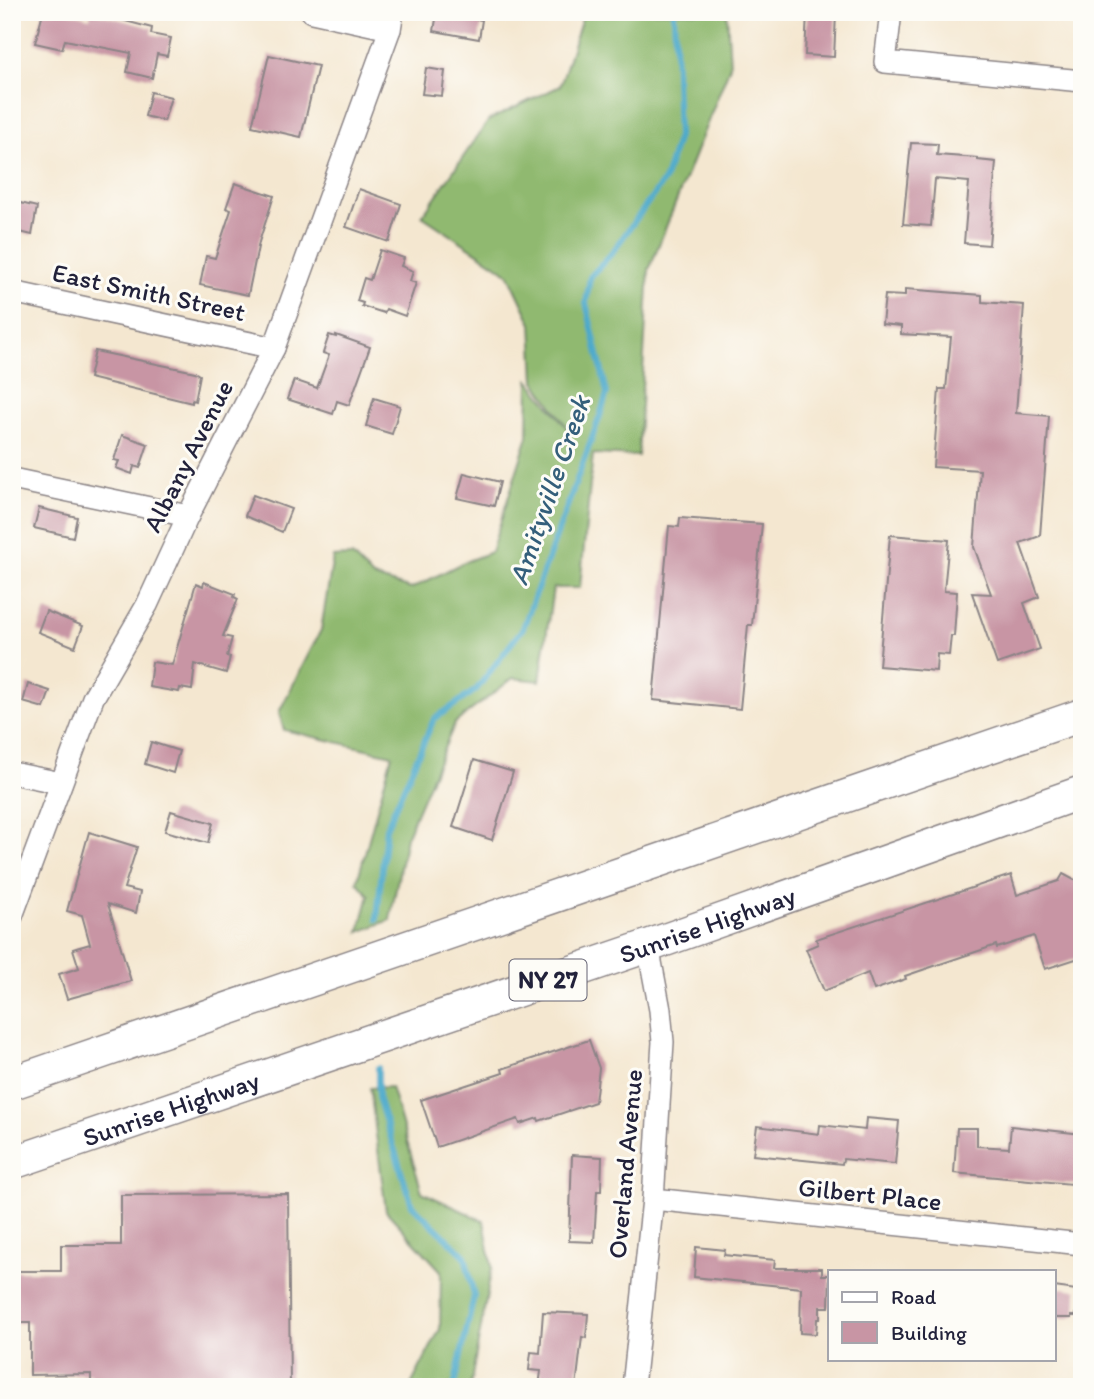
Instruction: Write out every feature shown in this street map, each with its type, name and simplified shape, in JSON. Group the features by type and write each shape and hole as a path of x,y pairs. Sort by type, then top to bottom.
{"highway":[{"path":"12,1083 1082,715"},
{"name":"Sunrise Highway","path":"12,1163 648,946 1082,792"}],"street":[{"path":"313,12 392,21"},
{"path":"891,12 884,62 1082,81"},
{"name":"Albany Avenue","path":"12,916 93,698 147,605 188,516 274,348 392,21"},
{"name":"East Smith Street","path":"12,292 274,348"},
{"path":"12,479 188,516"},
{"path":"12,773 61,783"},
{"name":"Overland Avenue","path":"633,1387 653,1199 663,1042 648,946"},
{"name":"Gilbert Place","path":"653,1199 1082,1244"}],"green space":[{"path":"584,12 727,12 730,66 649,270 638,456 593,454 580,588 553,588 540,681 513,678 455,723 406,837 390,920 359,932 369,895 357,882 392,755 284,730 279,712 321,630 333,557 352,556 373,577 411,589 462,563 491,552 528,436 529,380 571,433 535,381 532,324 508,273 422,216 489,120 560,86"},
{"path":"391,1087 422,1192 484,1221 492,1267 470,1387 410,1387 440,1329 441,1271 386,1211 370,1088"}],"building":[{"path":"43,12 66,12 90,18 91,12 152,28 151,34 171,38 167,56 157,54 152,78 127,72 131,53 65,40 62,49 35,43"},
{"path":"807,12 836,14 834,57 805,55"},
{"path":"437,13 482,20 479,39 434,31"},
{"path":"269,55 318,66 301,137 252,126"},
{"path":"426,68 445,71 442,96 422,94"},
{"path":"151,92 171,97 164,121 145,116"},
{"path":"911,143 938,144 937,155 996,162 989,245 964,243 969,182 935,179 931,226 903,224"},
{"path":"235,183 274,196 259,242 248,295 200,285 206,256 215,258 231,210 226,208"},
{"path":"359,189 401,204 389,242 346,227"},
{"path":"12,201 37,207 32,235 12,230"},
{"path":"380,250 404,258 401,266 413,271 410,281 416,283 405,316 386,309 384,313 362,306 363,303 357,301 364,278 370,280"},
{"path":"905,289 982,295 982,302 1024,305 1016,413 1049,416 1040,536 1020,543 1039,597 1024,603 1040,649 997,664 972,593 991,594 974,547 980,470 933,467 939,389 946,389 951,337 901,334 901,326 882,324 885,295 905,296"},
{"path":"329,335 370,347 349,405 337,401 333,414 287,399 294,380 317,388 329,355 323,353"},
{"path":"95,351 195,372 200,375 195,401 192,400 192,403 89,378"},
{"path":"374,398 400,406 392,434 366,426"},
{"path":"122,435 148,444 140,468 134,466 132,474 116,468 119,461 114,460"},
{"path":"464,473 500,482 494,506 457,498"},
{"path":"253,495 291,509 282,532 245,516"},
{"path":"39,508 77,517 73,537 34,528"},
{"path":"680,518 762,524 740,709 653,700 669,526 679,527"},
{"path":"890,535 949,540 944,591 957,592 954,636 951,636 949,655 937,654 936,671 879,666"},
{"path":"204,582 235,594 234,597 238,599 223,636 232,638 226,673 195,664 192,690 180,688 179,692 149,687 152,662 172,665 196,583 203,586"},
{"path":"46,611 83,626 75,647 38,632"},
{"path":"28,684 50,691 44,708 23,702"},
{"path":"151,742 179,751 173,773 145,764"},
{"path":"474,760 513,772 492,840 453,827"},
{"path":"171,811 213,823 208,843 165,831"},
{"path":"89,832 137,847 124,888 140,892 136,913 108,904 131,981 67,999 59,974 79,968 73,949 90,944 82,915 67,911"},
{"path":"1063,874 1074,880 1082,878 1082,957 1045,969 1034,936 997,948 996,945 905,976 906,979 874,990 868,973 824,991 806,949 818,944 816,939 1011,875 1017,895 1059,881"},
{"path":"589,1040 599,1068 595,1102 539,1121 538,1118 520,1124 518,1119 437,1147 421,1100 503,1073 502,1069"},
{"path":"866,1118 899,1121 895,1164 843,1159 842,1164 753,1155 757,1126 819,1134 820,1125 865,1130"},
{"path":"1011,1126 1082,1134 1082,1185 954,1173 957,1128 977,1128 977,1146 1009,1148"},
{"path":"572,1155 602,1157 601,1191 597,1191 594,1242 569,1241"},
{"path":"288,1194 290,1387 91,1387 91,1374 30,1375 30,1323 12,1323 12,1271 61,1271 61,1245 121,1245 121,1195"},
{"path":"696,1247 725,1250 724,1255 775,1260 774,1268 822,1268 822,1275 828,1275 828,1307 820,1307 816,1334 800,1333 801,1288 694,1277"},
{"path":"1056,1287 1077,1290 1076,1316 1056,1318"},
{"path":"543,1312 588,1314 586,1338 582,1337 576,1387 539,1387 541,1371 529,1370 531,1352 540,1353"}],"waterway":[{"name":"Amityville Creek","path":"377,919 386,828 434,719 476,690 523,628 600,416 607,393 586,303 590,277 611,254 665,179 678,136 674,12"},
{"name":"Amityville Creek","path":"378,1068 378,1097 412,1205 465,1256 474,1296 454,1387"}]}
